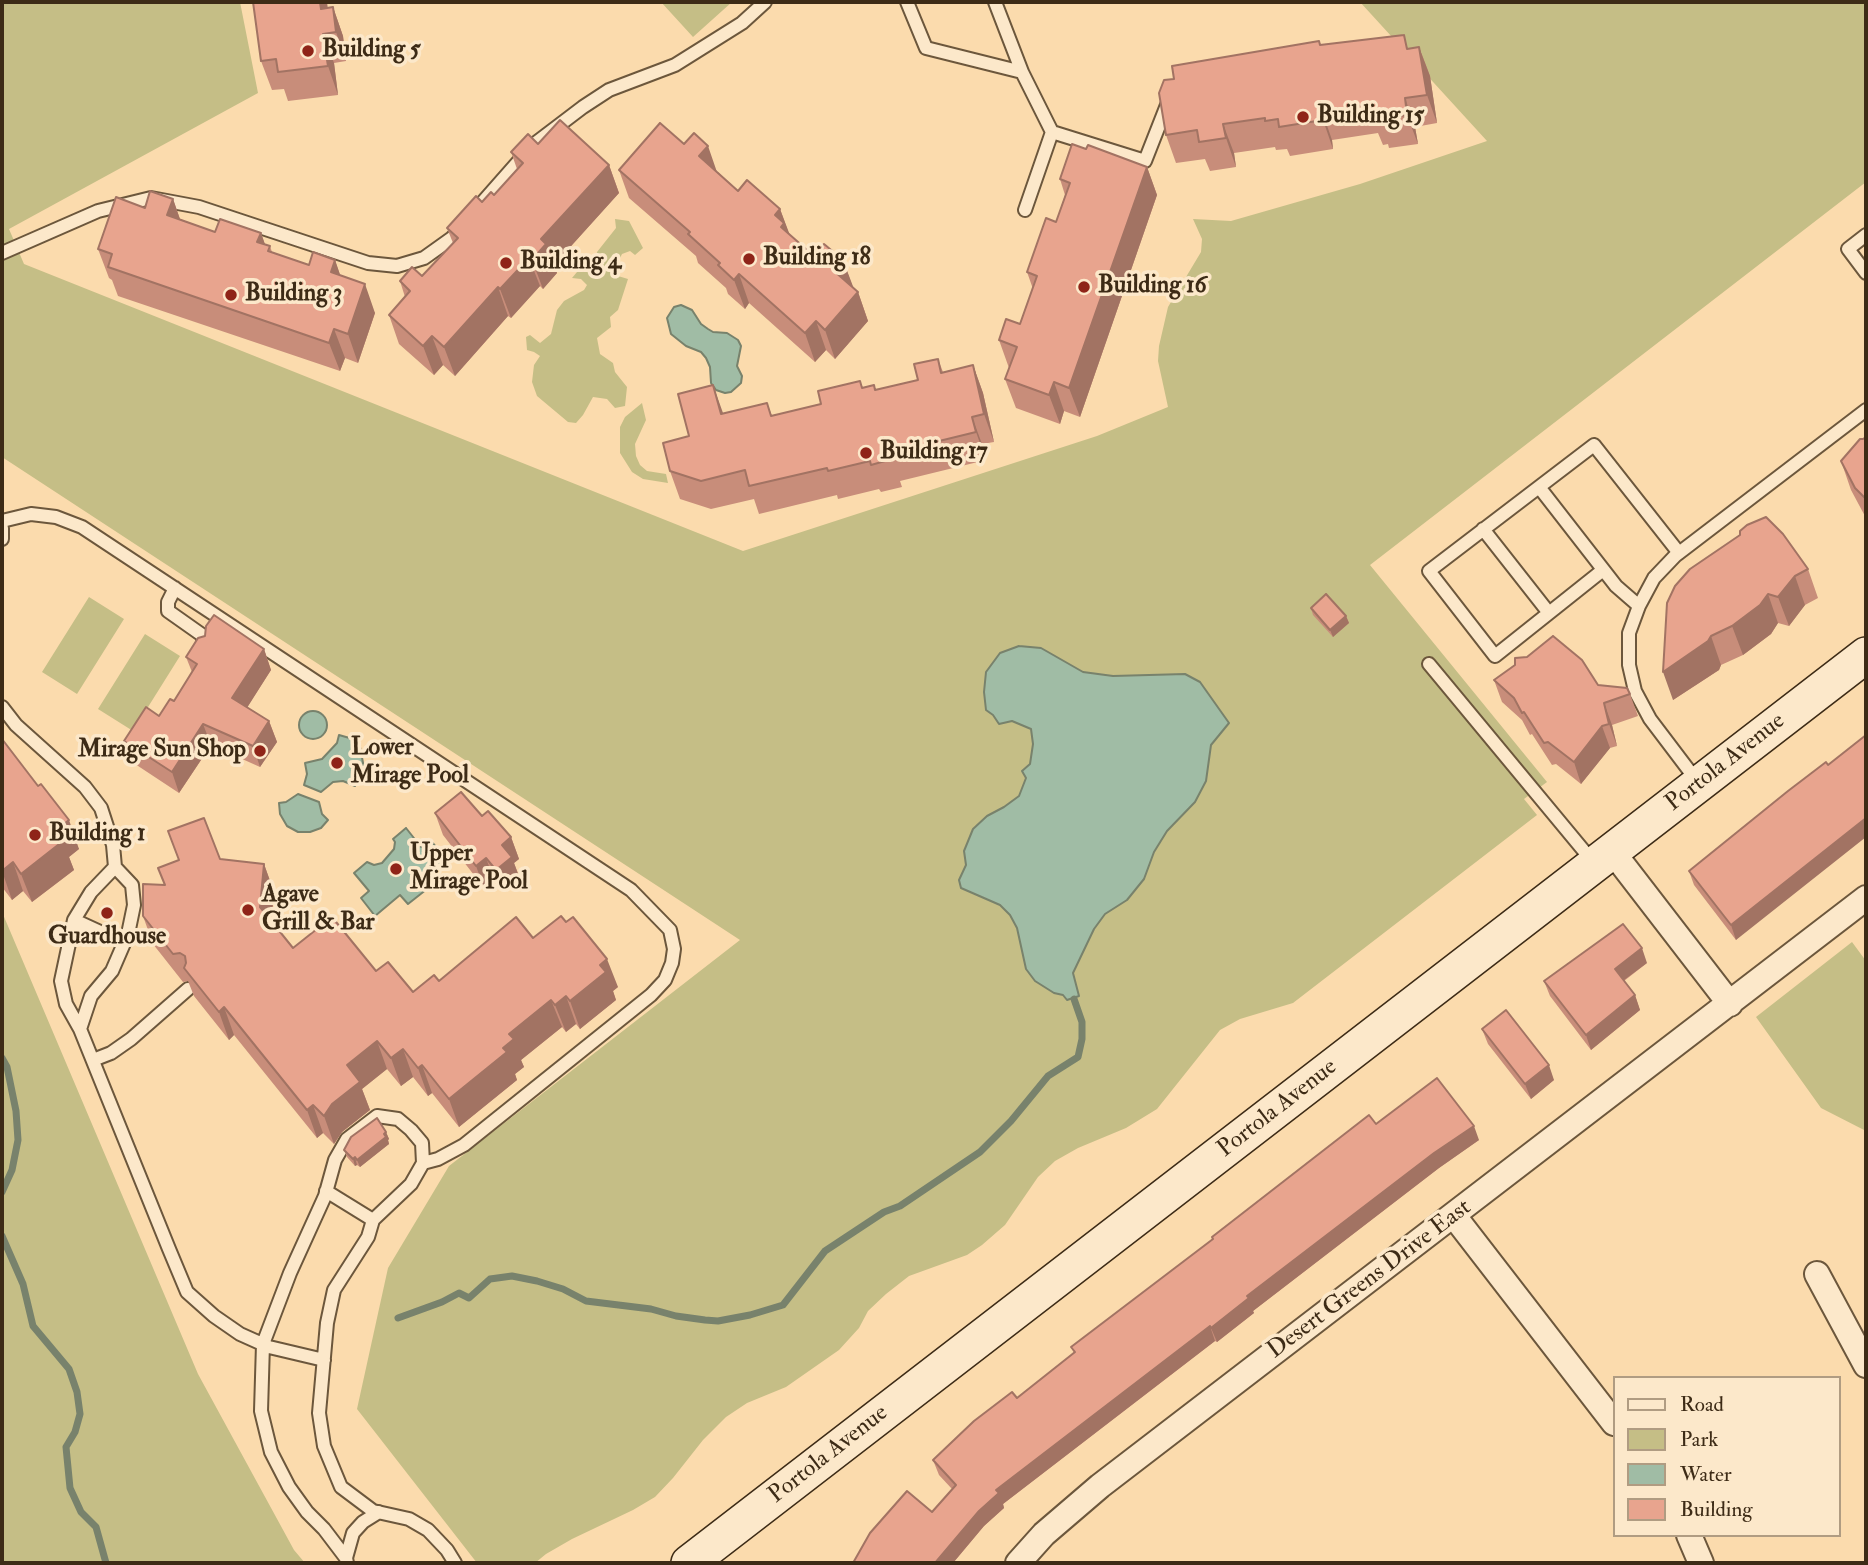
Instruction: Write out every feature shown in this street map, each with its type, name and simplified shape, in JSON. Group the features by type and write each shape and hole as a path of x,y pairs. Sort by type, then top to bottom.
{"main road":[{"name":"Portola Avenue","path":"688,1563 1866,654"}],"street":[{"path":"1604,857 1730,1004"},
{"name":"Desert Greens Drive East","path":"1018,1563 1044,1534 1100,1486 1866,898"},
{"path":"1454,1216 1612,1420"},
{"path":"1817,1274 1866,1366"},
{"path":"1690,1537 1701,1563"}],"lane":[{"path":"2,253 97,211 151,198 199,206 368,263 397,266 424,258 452,238 533,145 583,107 608,90 675,65 742,23 765,2"},
{"path":"907,2 926,48 1022,72"},
{"path":"995,2 1022,72 1052,132 1025,210"},
{"path":"1052,132 1145,160 1172,92"},
{"path":"1866,235 1848,249 1866,273"},
{"path":"1699,784 1650,719 1635,691 1629,665 1629,634 1639,606 1654,578 1679,553 1866,410"},
{"path":"1603,570 1495,656 1429,571 1594,444 1679,553"},
{"path":"1539,487 1616,586 1639,606"},
{"path":"2,521 31,514 57,517 82,527 631,890 670,930 674,949 672,963 665,980 651,995 464,1145 438,1159 423,1163"},
{"path":"2,528 2,539"},
{"path":"1483,529 1549,613"},
{"path":"174,588 167,602 168,611 201,635 206,650"},
{"path":"1429,664 1604,857"},
{"path":"2,707 16,725 85,788 101,808 113,845 115,867 132,885 134,905 124,943 112,971 91,996 80,1028"},
{"path":"115,867 90,892 74,920 61,981 66,1004 80,1028 187,1292 240,1334 262,1344 324,1360"},
{"path":"74,920 124,943"},
{"path":"93,1060 111,1053 131,1039 188,989"},
{"path":"346,1561 289,1487 271,1452 261,1411 262,1344 326,1191 335,1160 347,1139 377,1116 398,1119 411,1130 422,1143 423,1163 411,1184 373,1220 368,1237 334,1290 327,1323 319,1413 324,1446 341,1487 355,1500 373,1511 409,1519 428,1531 447,1550 455,1563"},
{"path":"326,1191 373,1220"},
{"path":"346,1561 353,1533 363,1522 379,1512"}],"green space":[{"path":"2,2 240,2 258,93 9,229 24,264 743,551 1097,436 1168,407 1158,361 1159,346 1168,307 1201,252 1202,239 1193,219 1231,221 1360,184 1487,141 1360,2 1866,2 1866,182 1370,565 1547,782 1524,799 1537,815 1293,1003 1240,1019 1220,1030 1157,1109 1126,1128 1055,1161 1038,1177 1005,1225 982,1245 967,1255 909,1276 868,1311 859,1328 839,1350 786,1387 747,1403 726,1417 655,1497 572,1539 535,1563 477,1563 357,1409 388,1268 449,1166 740,940 2,457"},
{"path":"661,2 732,2 693,37"},
{"path":"615,219 629,221 643,248 635,255 630,251 622,254 616,272 618,276 628,279 618,310 610,317 611,327 597,338 600,354 613,363 615,372 627,387 625,406 615,408 607,399 593,397 576,423 568,422 537,396 532,382 534,365 540,356 527,350 526,337 530,335 540,343 551,334 557,310 564,301 584,290 587,285 581,279 572,278 582,266 588,268 595,265 597,252 616,228"},
{"path":"642,403 646,420 635,444 636,456 647,471 666,474 668,483 643,479 632,472 620,453 620,427 625,417"},
{"path":"89,597 124,619 77,694 42,672"},
{"path":"145,634 180,656 133,731 98,709"},
{"path":"2,912 198,1374 294,1550 305,1563 2,1563"},
{"path":"1852,942 1866,961 1866,1131 1821,1108 1756,1017"}],"water":[{"path":"681,305 692,310 701,324 708,329 727,333 738,340 741,346 737,366 742,376 741,383 731,392 716,390 711,383 710,367 706,358 701,352 686,346 671,334 667,318 674,307"},
{"path":"1019,646 1041,648 1083,672 1113,676 1185,674 1200,682 1229,723 1211,745 1206,781 1195,802 1167,831 1154,852 1144,879 1127,900 1105,914 1094,929 1073,973 1079,996 1067,1000 1063,995 1054,993 1035,981 1026,969 1017,928 1010,915 1000,905 961,888 959,880 966,865 964,851 973,829 987,816 1019,796 1026,778 1022,771 1030,764 1033,744 1031,729 1012,721 999,724 986,710 984,692 986,672 1000,653"},
{"path":"313,711 323,715 327,725 323,735 313,739 303,735 299,725 303,715"},
{"name":"Lower Mirage Pool","path":"339,735 353,739 360,747 364,768 355,786 343,781 333,782 321,792 304,785 307,774 305,763 322,759 337,743"},
{"path":"298,794 319,802 322,814 328,820 321,828 298,832 287,826 280,814 279,803"},
{"name":"Upper Mirage Pool","path":"406,828 421,847 431,841 446,859 420,880 427,889 408,904 400,895 375,916 361,898 369,891 354,873 367,862 374,865 382,863 394,849 393,839"}],"building":[{"name":"Building 5","path":"253,2 320,2 321,9 333,7 336,32 323,34 328,66 278,72 276,59 261,61"},
{"path":"1404,35 1407,49 1419,47 1427,95 1405,98 1407,115 1378,119 1378,116 1372,116 1371,104 1322,111 1323,120 1279,127 1278,119 1265,121 1265,118 1223,124 1226,138 1199,142 1197,130 1166,135 1159,93 1164,80 1174,79 1172,66 1319,41 1320,45"},
{"path":"560,120 609,165 541,239 546,244 532,260 529,258 500,289 498,287 444,347 432,336 423,346 389,315 410,291 400,281 412,267 422,276 458,238 447,228 476,196 482,202 491,192 494,195 523,163 511,152 528,134 538,144"},
{"name":"Building 18","path":"660,123 684,144 694,133 708,146 699,156 738,191 747,180 780,209 775,215 784,223 781,227 814,256 824,244 843,260 834,271 858,292 825,330 816,321 805,333 739,274 734,280 718,265 720,263 688,234 690,232 619,170"},
{"name":"Building 16","path":"1072,144 1086,149 1088,145 1147,167 1069,388 1054,382 1049,395 1005,379 1017,347 999,340 1006,319 1020,324 1037,276 1027,272 1046,218 1056,222 1070,183 1060,179"},
{"name":"Building 3","path":"150,191 173,199 167,215 215,232 220,219 261,233 257,242 270,246 268,251 309,265 313,252 335,260 331,272 365,284 348,334 334,329 329,343 108,267 112,254 98,249 116,197 145,208"},
{"path":"938,359 941,373 973,365 984,414 972,417 976,432 890,453 892,459 871,465 870,461 828,471 827,468 749,486 745,470 701,481 670,471 663,443 689,436 678,394 713,385 721,414 767,403 771,416 821,404 818,391 860,381 862,388 874,385 875,390 918,380 914,364"},
{"path":"1866,437 1866,499 1855,488 1841,461 1860,439"},
{"path":"1766,517 1783,534 1808,569 1795,576 1778,597 1768,594 1760,605 1732,626 1711,636 1708,641 1663,672 1667,603 1675,586 1690,569 1740,535 1740,531 1747,525"},
{"path":"1326,594 1346,616 1330,630 1311,608"},
{"path":"214,615 264,649 232,698 269,721 253,746 203,724 172,772 124,741 146,707 159,716 170,699 174,701 197,664 186,657 198,638 205,636 206,626"},
{"path":"1553,636 1582,660 1598,685 1627,688 1630,694 1604,703 1609,724 1602,726 1574,762 1548,742 1544,743 1514,698 1494,680 1515,665 1515,658 1527,657"},
{"path":"1866,735 1866,818 1731,925 1689,871 1788,791 1826,762 1828,765"},
{"name":"Building 1","path":"2,739 38,786 41,784 69,820 55,831 63,841 21,874 13,862 2,871"},
{"path":"461,792 482,816 488,811 511,837 502,845 512,857 496,870 486,858 476,866 435,813"},
{"path":"204,818 220,859 264,864 260,907 293,948 332,917 376,971 388,962 413,992 434,975 439,981 516,917 533,938 561,916 566,922 573,917 607,959 600,965 606,972 570,1001 566,996 555,1005 551,1000 509,1034 514,1039 503,1048 507,1052 449,1099 422,1065 418,1068 403,1049 391,1058 377,1041 347,1065 360,1082 332,1104 324,1116 313,1105 307,1110 224,1007 219,1012 184,968 185,956 180,953 173,954 143,916 143,884 165,885 158,868 179,860 168,831"},
{"path":"1623,924 1642,948 1615,969 1635,995 1586,1035 1544,981"},
{"path":"1506,1010 1549,1065 1525,1084 1482,1029"},
{"path":"1437,1078 1474,1126 1434,1153 1247,1296 1249,1298 1211,1328 1210,1326 996,1490 999,1493 979,1511 935,1563 853,1563 870,1533 907,1491 932,1512 956,1485 933,1460 974,1421 1012,1392 1017,1398 1075,1352 1071,1347 1369,1115 1376,1124"},
{"path":"377,1118 386,1132 386,1137 357,1160 355,1157 353,1159 344,1150 351,1137"}],"waterway":[{"path":"398,1318 459,1293 469,1298 490,1279 512,1276 563,1289 586,1301 651,1309 705,1320 718,1321 750,1315 783,1305 825,1251 884,1212 900,1206 980,1152 1011,1121 1048,1076 1078,1057 1082,1022 1074,999"},
{"path":"2,1058 7,1067 16,1111 18,1140 12,1170 2,1192"},
{"path":"2,1236 23,1284 33,1326 69,1369 77,1392 80,1414 75,1432 66,1447 70,1488 81,1512 96,1527 106,1563"}],"place":[{"name":"Building 5","path":"308,51"},
{"name":"Building 15","path":"1303,117"},
{"name":"Building 18","path":"749,259"},
{"name":"Building 4","path":"506,263"},
{"name":"Building 16","path":"1084,287"},
{"name":"Building 3","path":"231,295"},
{"name":"Building 17","path":"866,453"},
{"name":"Mirage Sun Shop","path":"260,751"},
{"name":"Lower Mirage Pool","path":"337,763"},
{"name":"Building 1","path":"35,835"},
{"name":"Upper Mirage Pool","path":"396,869"},
{"name":"Agave Grill & Bar","path":"248,910"},
{"name":"Guardhouse","path":"107,913"}]}
